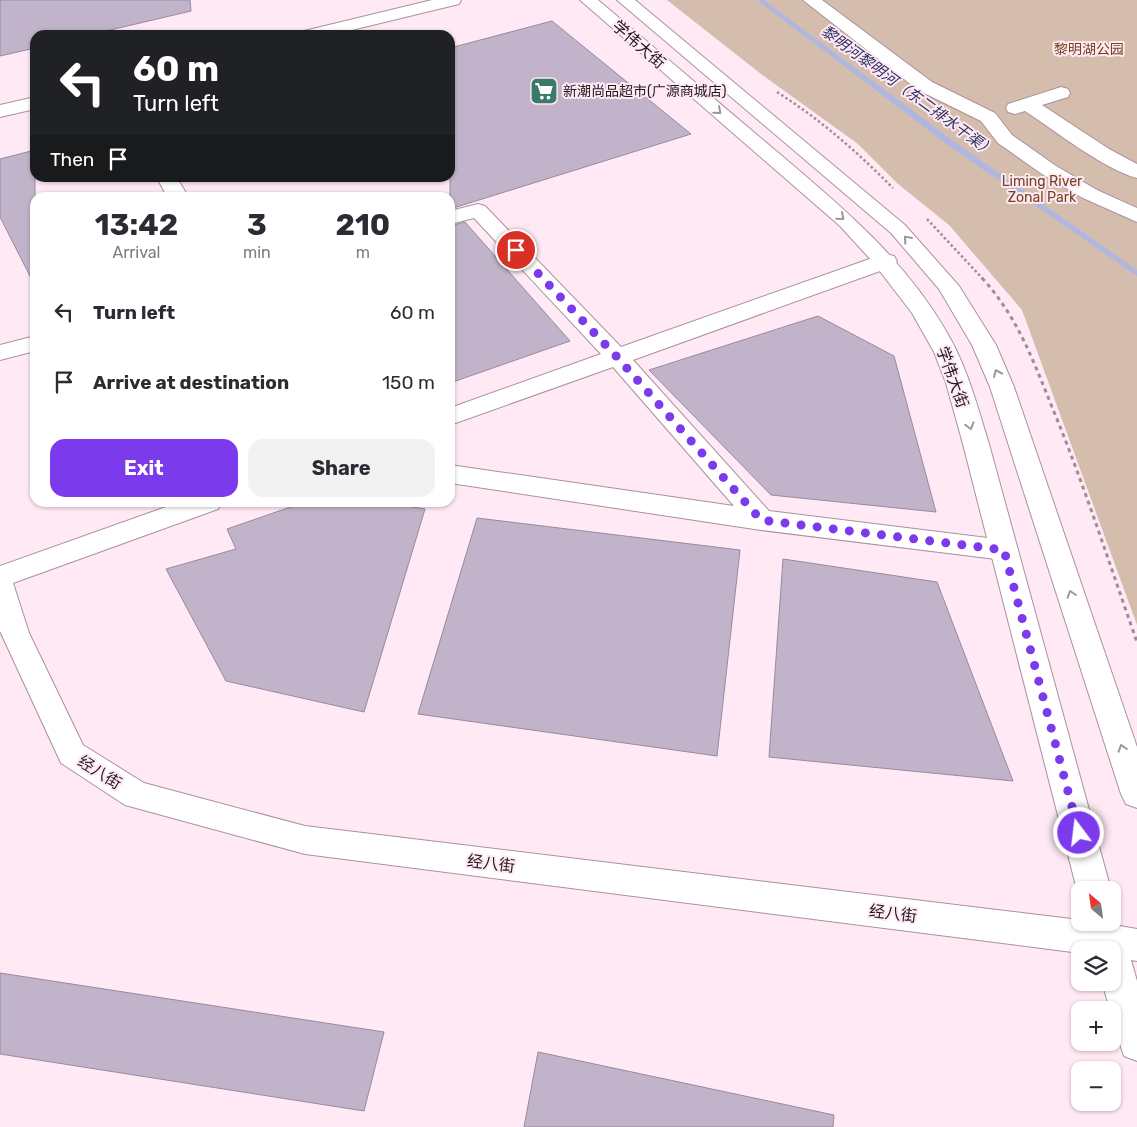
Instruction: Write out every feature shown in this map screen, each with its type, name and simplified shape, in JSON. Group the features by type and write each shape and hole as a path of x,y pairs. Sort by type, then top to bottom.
{"street":[{"path":"330,30 453,0"},
{"name":"学伟大街","path":"588,0 847,222 886,261 936,331 955,374 1004,550 1092,881"},
{"name":"学伟大街","path":"625,0 898,229 948,286 984,345 1002,387 1137,794"},
{"path":"810,0 925,86 976,109 988,117 1006,139 1049,170 1090,194 1137,216"},
{"path":"988,117 1061,93"},
{"path":"0,111 30,104"},
{"path":"1027,104 1102,153 1137,172"},
{"path":"455,217 478,210 617,357 761,520"},
{"path":"455,415 886,261"},
{"path":"0,353 30,344"},
{"path":"455,475 761,520 1004,550"},
{"path":"0,577 195,507"},
{"name":"经八街","path":"0,586 15,633 72,754 136,794 305,840 1098,941"},
{"path":"1121,973 1137,1043"}],"green space":[{"name":"Liming River Zonal Park","path":"667,0 1137,0 1137,625 1022,310 949,225 898,184 858,144 761,74"}],"building":[{"path":"0,0 190,0 191,11 110,30 30,30 30,49 0,56"},
{"name":"新潮尚品超市(广源商城店)","path":"552,21 691,134 455,207 455,192 450,192 450,182 455,182 455,47"},
{"path":"30,151 30,182 35,182 35,192 30,192 30,276 0,217 0,159"},
{"path":"465,222 570,341 455,381 455,225"},
{"path":"818,316 894,356 936,512 771,495 649,370"},
{"path":"291,507 413,507 425,509 364,712 226,681 166,569 236,549 227,529"},
{"path":"477,518 740,550 717,756 418,714"},
{"path":"783,559 937,582 1013,781 769,757"},
{"path":"0,973 384,1032 364,1111 0,1054"},
{"path":"538,1052 834,1115 833,1127 524,1127"}],"waterway":[{"name":"黎明河黎明河（东二排水干渠）","path":"760,0 952,144 1137,274"}],"place":[{"name":"新潮尚品超市(广源商城店)","path":"544,91"}],"route":[{"path":"516,250 617,357 761,520 1004,550 1079,833"}],"park label":[{"name":"黎明湖公园","path":"1089,49"}]}
